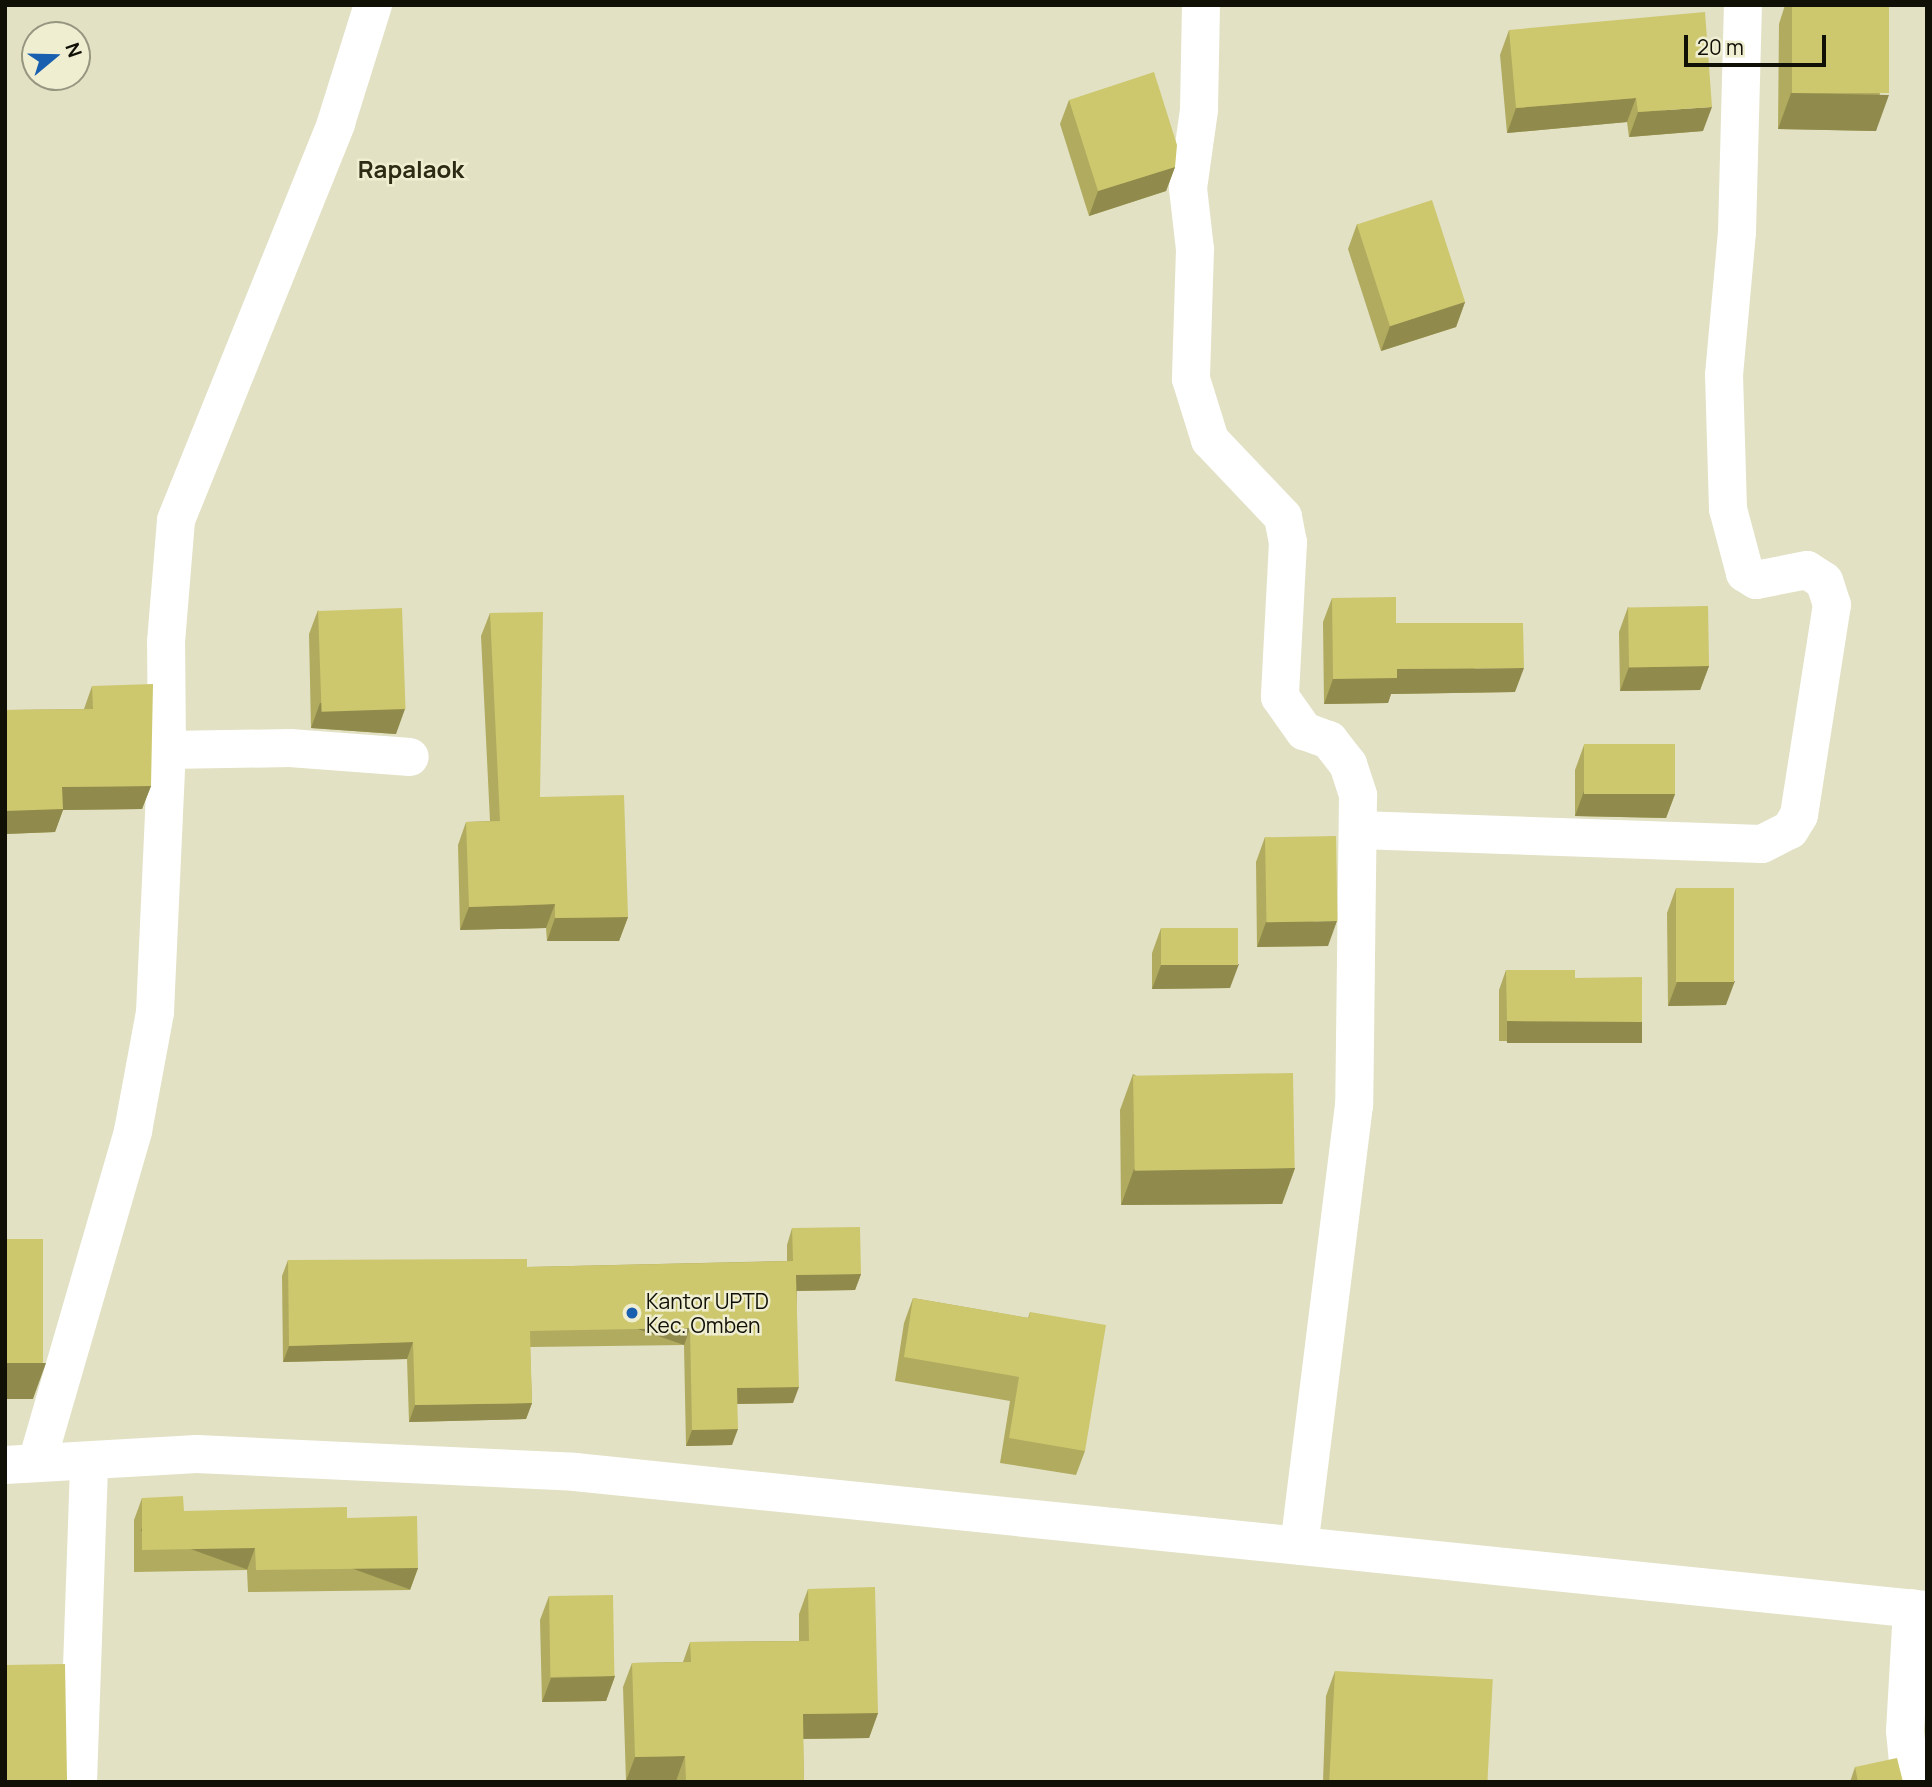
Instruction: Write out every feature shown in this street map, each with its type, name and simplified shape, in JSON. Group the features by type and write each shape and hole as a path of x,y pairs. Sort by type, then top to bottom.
{"street":[{"path":"373,5 336,123 176,520 166,642 165,864 145,1065 133,1131 21,1463 282,1455 575,1472 1919,1609 1905,1731 1910,1782"},
{"path":"1201,5 1199,110 1188,188 1195,249 1191,379 1210,440 1283,517 1288,542 1280,697 1304,731 1329,740 1348,764 1359,795 1354,1105 1298,1546"},
{"path":"1359,830 1762,844 1790,830 1800,815 1832,604 1824,581 1807,570 1756,580 1745,573 1728,509 1724,375 1737,232 1743,7"},
{"path":"167,750 290,748 410,757"},
{"path":"78,1782 89,1461"}],"building":[{"path":"1792,5 1889,5 1889,93 1792,93"},
{"path":"1705,12 1712,107 1638,112 1636,98 1516,108 1509,30"},
{"path":"1154,72 1177,145 1175,167 1098,191 1069,100"},
{"path":"1432,200 1465,302 1390,326 1357,224"},
{"path":"1396,597 1396,623 1523,623 1524,668 1397,669 1397,678 1333,679 1332,598"},
{"path":"1708,606 1709,666 1629,667 1628,607"},
{"path":"402,608 406,709 322,712 318,611"},
{"path":"543,612 540,797 624,795 628,917 555,918 555,904 469,907 466,822 500,821 490,613"},
{"path":"153,684 151,786 62,787 63,809 5,811 5,710 93,709 92,686"},
{"path":"1584,744 1675,744 1675,794 1584,794"},
{"path":"1336,836 1337,921 1266,922 1265,837"},
{"path":"1676,888 1734,888 1734,982 1676,982"},
{"path":"1161,928 1238,928 1238,965 1161,965"},
{"path":"1506,970 1575,970 1575,978 1642,977 1642,1022 1507,1021"},
{"path":"1293,1073 1295,1168 1135,1171 1133,1076"},
{"path":"860,1227 861,1274 796,1275 799,1387 737,1388 738,1429 692,1430 690,1328 530,1331 532,1403 415,1405 413,1342 289,1346 288,1260 527,1259 527,1267 793,1261 792,1228"},
{"path":"5,1239 43,1239 43,1363 5,1363"},
{"path":"913,1298 1029,1318 1030,1312 1106,1325 1085,1451 1009,1438 1019,1377 904,1357"},
{"path":"183,1496 184,1511 347,1507 347,1518 417,1516 418,1568 256,1570 255,1548 142,1550 142,1498"},
{"path":"875,1587 878,1713 803,1714 804,1782 686,1782 685,1756 635,1757 632,1663 691,1662 690,1642 809,1641 808,1589"},
{"path":"613,1595 614,1676 550,1677 549,1596"},
{"path":"65,1664 67,1782 7,1782 5,1665"},
{"path":"1335,1671 1493,1679 1487,1782 1329,1782"},
{"path":"1897,1758 1903,1782 1858,1782 1855,1767"}],"place":[{"name":"Kantor UPTD Kec. Omben","path":"632,1313"}],"district":[{"name":"Rapalaok","path":"411,169"}]}
